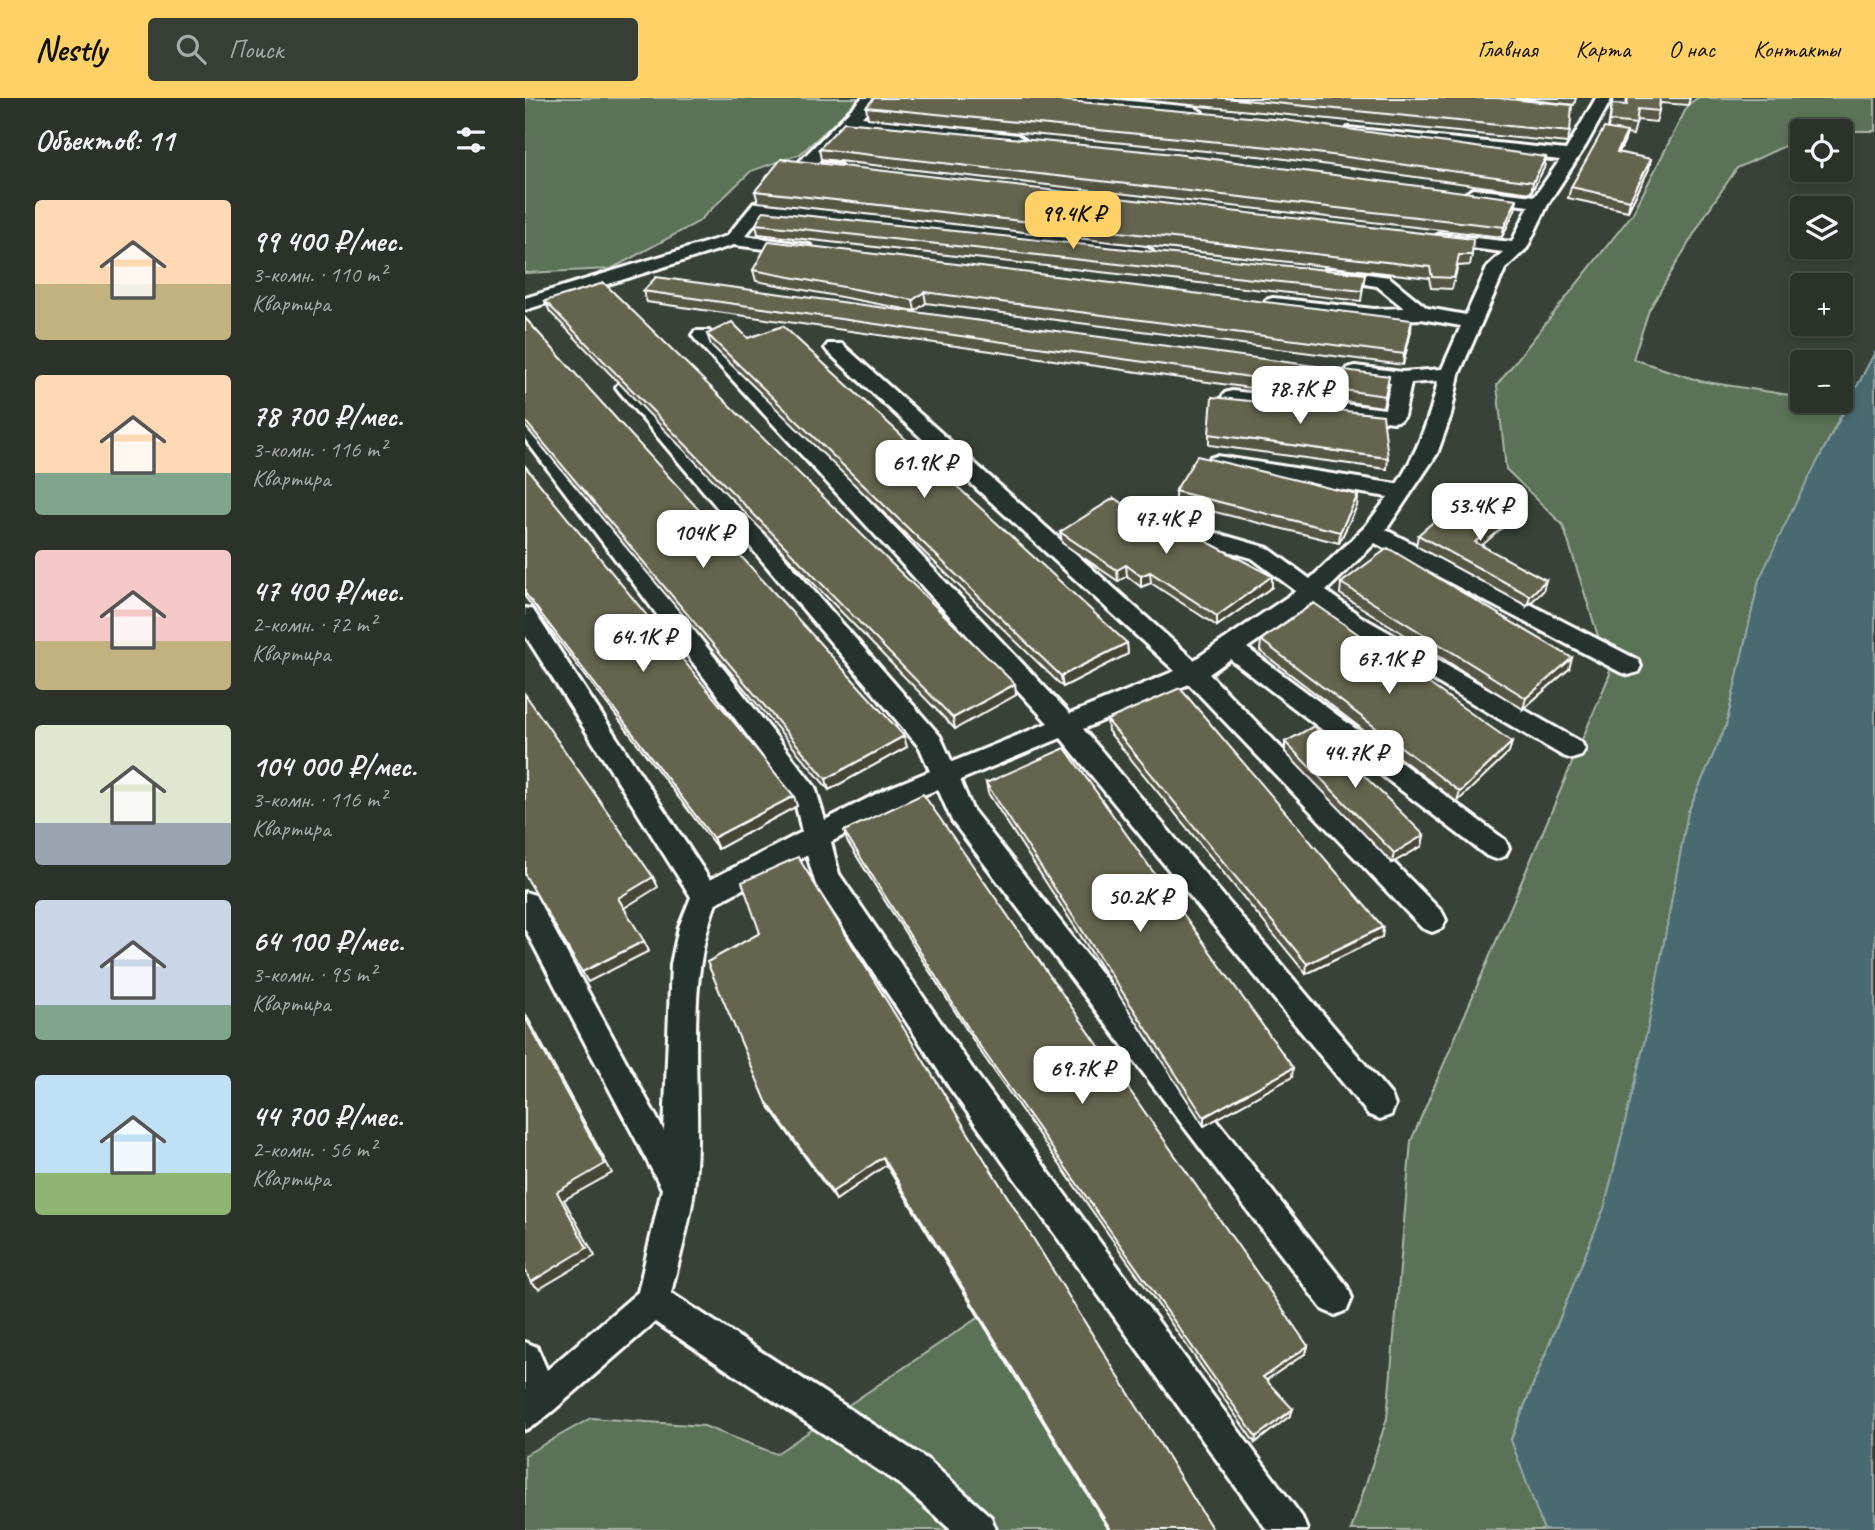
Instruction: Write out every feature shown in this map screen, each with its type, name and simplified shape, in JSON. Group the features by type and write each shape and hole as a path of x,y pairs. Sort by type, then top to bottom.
{"lane":[{"path":"846,170 805,166 871,98"},
{"path":"1047,98 1210,114"},
{"path":"533,1405 653,1301 678,1189 685,964 705,897 817,836 946,773 1193,673 1311,592 1373,532 1427,454 1441,415 1450,374 1497,266 1518,248 1540,202 1571,156 1594,108"},
{"path":"848,120 1028,141"},
{"path":"1344,129 1571,156"},
{"path":"1457,192 1540,202"},
{"path":"733,240 760,207 1167,254"},
{"path":"1422,237 1518,248"},
{"path":"537,301 733,240 829,252"},
{"path":"1315,272 1382,281 1421,313"},
{"path":"599,281 652,286"},
{"path":"537,301 567,318"},
{"path":"1251,301 1374,315 1421,313 1472,322"},
{"path":"702,335 1065,725 1380,1105"},
{"path":"835,348 1193,673 1432,920"},
{"path":"1333,369 1402,378 1450,374"},
{"path":"613,371 931,743 946,773 961,814 1335,1298"},
{"path":"1232,397 1394,416 1402,378"},
{"path":"525,425 806,794 826,877 961,1078 1289,1530"},
{"path":"1217,463 1403,492"},
{"path":"1136,517 1260,553 1352,622 1572,750"},
{"path":"1373,532 1629,666"},
{"path":"525,616 705,897"},
{"path":"1230,648 1496,848"},
{"path":"525,903 678,1189"},
{"path":"653,1301 915,1473 978,1530"},
{"path":"525,1359 533,1405"}],"green space":[{"path":"525,98 862,98 800,154 751,171 698,222 611,269 525,273"},
{"path":"1697,98 1875,98 1875,131 1853,131 1853,119 1790,119 1790,144 1737,168 1707,212 1649,310 1633,359 1700,381 1790,395 1790,413 1842,413 1759,580 1726,726 1688,812 1649,1023 1605,1206 1511,1439 1544,1530 1351,1530 1387,1418 1411,1141 1610,674 1563,525 1506,469 1497,385 1633,213 1688,105"},
{"path":"979,1317 1130,1530 525,1530 525,1455 591,1418 704,1426 776,1454"}],"water":[{"path":"1875,352 1875,1530 1544,1530 1511,1440 1605,1206 1649,1023 1688,812 1726,726 1759,580 1843,413 1853,413 1853,394"}],"building":[{"path":"874,98 1034,98 1284,120 1546,157 1533,182 1279,148 866,107"},
{"path":"1224,98 1498,98 1572,105 1570,132"},
{"path":"1628,98 1660,98 1659,111 1638,109 1636,124 1610,121 1612,104 1627,105"},
{"path":"844,122 1175,154 1517,199 1504,227 819,149"},
{"path":"1604,128 1627,132 1617,152 1651,159 1630,200 1571,187"},
{"path":"781,159 1473,239 1472,255 1459,255 1454,278 1432,277 1430,267 755,191"},
{"path":"763,211 1365,274 1362,291 756,224"},
{"path":"769,241 1412,320 1404,354 924,292 913,300 753,270"},
{"path":"656,277 1389,376 1385,396 643,291"},
{"path":"604,283 1015,684 953,718 545,301"},
{"path":"525,318 904,736 826,779 525,421"},
{"path":"732,322 748,338 783,326 1127,643 1061,676 707,334"},
{"path":"1212,397 1383,415 1388,458 1209,434"},
{"path":"1197,456 1358,495 1340,532 1175,491"},
{"path":"525,466 794,796 713,838 525,593"},
{"path":"1480,495 1511,511 1475,542 1546,580 1530,596 1418,535 1439,517 1448,522"},
{"path":"1114,498 1169,531 1185,530 1272,576 1217,616 1150,572 1141,576 1126,565 1117,570 1060,532"},
{"path":"1388,548 1572,658 1526,698 1341,583"},
{"path":"1314,603 1512,742 1460,792 1261,640"},
{"path":"1180,688 1383,927 1307,964 1107,720"},
{"path":"525,694 653,877 618,898 644,941 582,972 525,875"},
{"path":"1314,726 1424,835 1394,853 1285,742"},
{"path":"1065,748 1293,1068 1204,1117 986,783"},
{"path":"923,794 1308,1346 1263,1377 1293,1409 1256,1437 977,1042 844,831"},
{"path":"798,857 1213,1530 1111,1530 883,1157 832,1192 766,1101 707,962 760,933 742,882"},
{"path":"525,1017 605,1164 557,1192 587,1248 531,1282 525,1270"}]}
